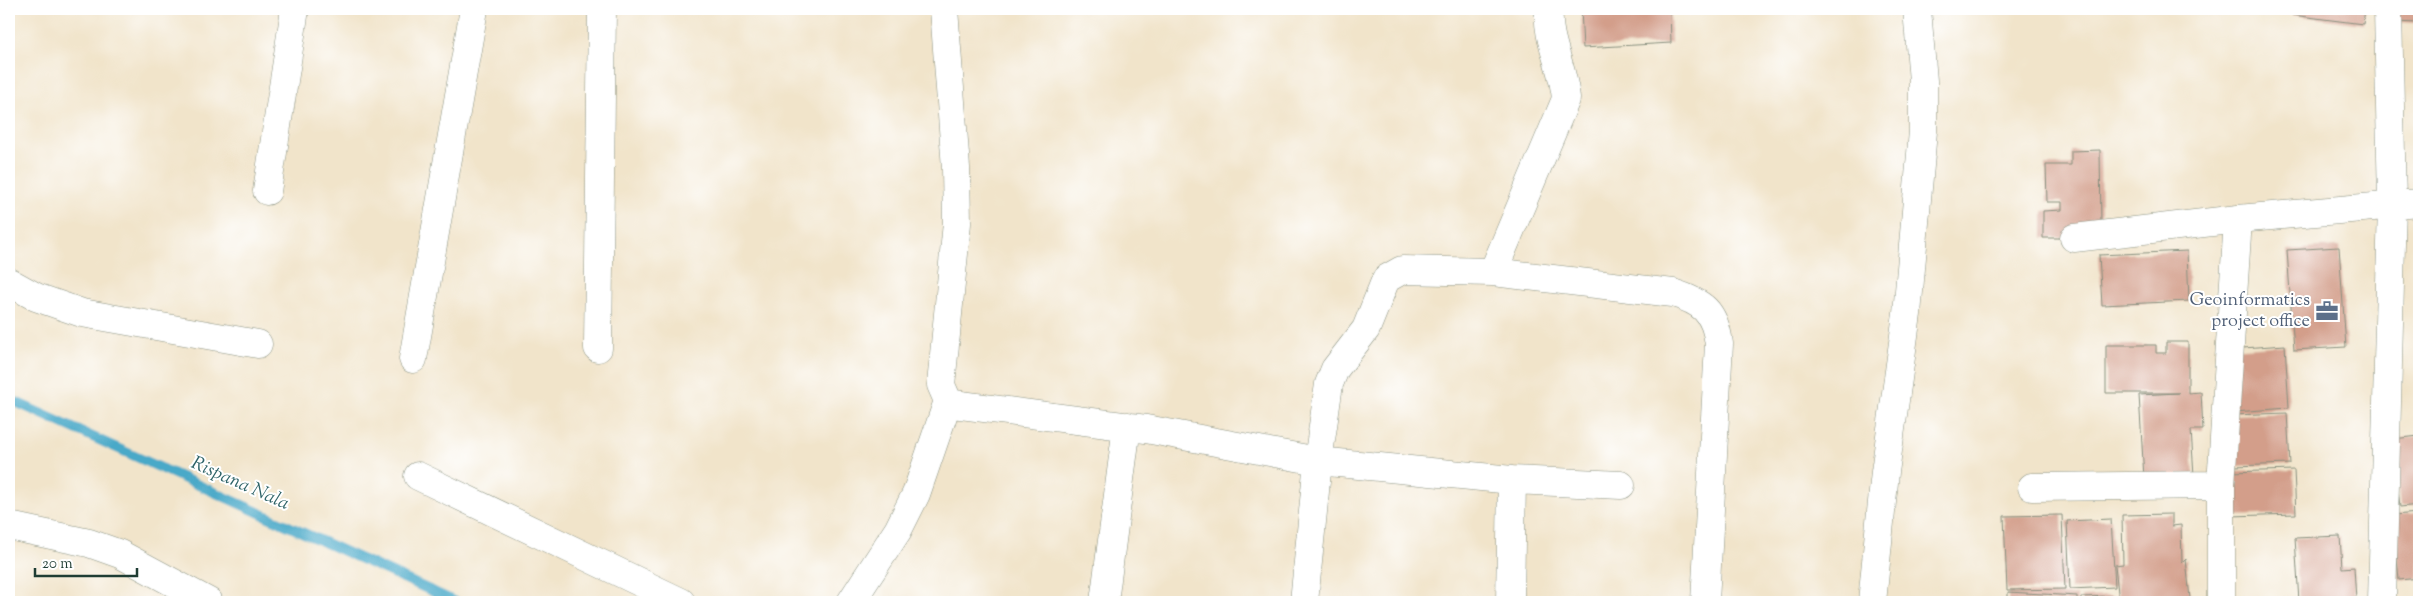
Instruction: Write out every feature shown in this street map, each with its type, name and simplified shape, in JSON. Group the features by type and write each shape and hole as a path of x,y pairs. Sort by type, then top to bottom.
{"street":[{"path":"267,191 295,9"},
{"path":"413,359 474,9"},
{"path":"598,348 602,9"},
{"path":"944,9 956,168 957,223 941,385 948,401 959,406 1127,426 1318,461 1512,480 1621,485"},
{"path":"1493,272 1566,99 1565,81 1551,39 1549,9"},
{"path":"1872,602 1879,525 1907,314 1924,131 1923,81 1917,9"},
{"path":"2382,602 2392,204 2388,9"},
{"path":"2074,238 2238,219 2419,203"},
{"path":"2221,602 2221,485 2238,219"},
{"path":"1304,602 1318,461 1329,384 1335,369 1366,329 1386,279 1402,270 1493,272 1673,293 1694,300 1704,306 1712,317 1719,344 1705,602"},
{"path":"9,282 36,297 82,313 258,344"},
{"path":"851,602 902,523 916,494 948,401"},
{"path":"1104,602 1127,426"},
{"path":"418,476 681,602"},
{"path":"1510,602 1512,480"},
{"path":"2032,487 2221,485"},
{"path":"9,526 89,543 120,554 209,602"}],"building":[{"path":"1581,9 1670,9 1671,43 1583,48"},
{"path":"2292,9 2365,9 2363,24 2292,15"},
{"path":"2393,9 2419,9 2419,23 2393,22"},
{"path":"2100,150 2101,226 2073,238 2043,238 2043,211 2062,210 2062,202 2047,202 2046,165 2071,165 2071,151"},
{"path":"2339,247 2346,347 2294,350 2287,250"},
{"path":"2187,251 2189,301 2102,305 2099,255"},
{"path":"2166,342 2188,342 2188,393 2201,392 2203,430 2191,430 2194,475 2144,478 2139,395 2179,393 2106,393 2106,345 2156,345 2156,353 2166,353"},
{"path":"2285,345 2289,408 2234,412 2229,349"},
{"path":"2287,413 2290,464 2234,466 2232,415"},
{"path":"2419,436 2419,505 2400,507 2393,439"},
{"path":"2294,470 2296,514 2231,516 2229,472"},
{"path":"2419,513 2419,578 2399,580 2393,515"},
{"path":"2172,514 2172,526 2181,525 2182,563 2186,559 2190,599 2169,602 2119,602 2115,565 2123,564 2122,515"},
{"path":"2062,515 2065,589 2007,590 2004,516"},
{"path":"2111,519 2115,587 2070,589 2067,521"},
{"path":"2340,536 2342,568 2354,567 2356,600 2299,602 2295,538"},
{"path":"2008,592 2077,596 2077,602 2008,602"},
{"path":"2112,596 2112,602 2081,602 2081,597"}],"waterway":[{"name":"Rispana Nala","path":"9,399 456,602"}],"place":[{"name":"Geoinformatics project office","path":"2327,311"}]}
